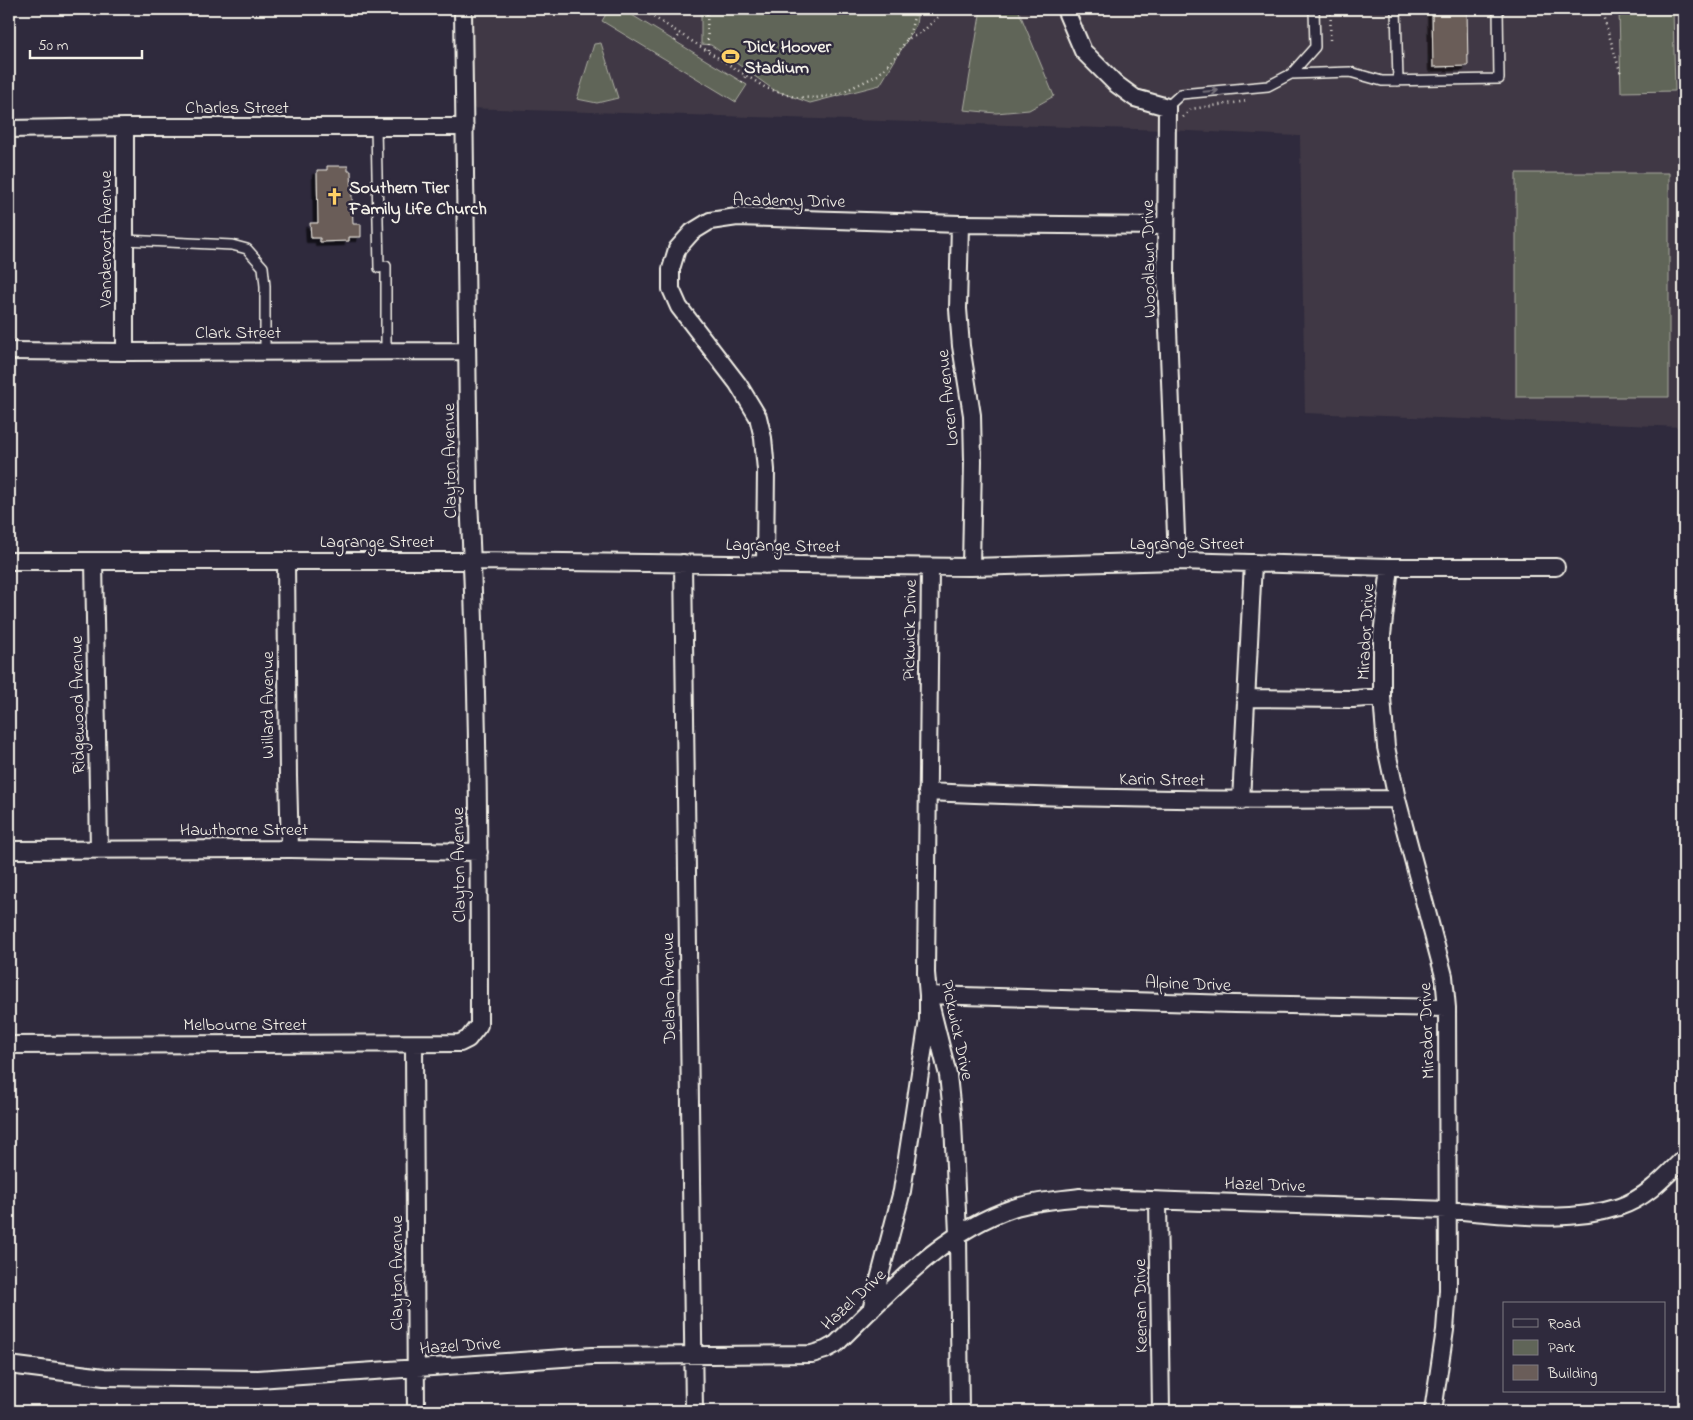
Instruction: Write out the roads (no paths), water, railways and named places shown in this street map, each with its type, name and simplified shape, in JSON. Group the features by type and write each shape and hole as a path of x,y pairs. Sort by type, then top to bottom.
{"street":[{"name":"Clayton Avenue","path":"464,9 469,500 479,852 479,1026 476,1031"},
{"path":"1065,9 1083,51 1116,84 1135,98 1168,106"},
{"name":"Woodlawn Drive","path":"1168,106 1166,277 1177,561"},
{"name":"Vandervort Avenue","path":"125,127 125,352"},
{"name":"Charles Street","path":"9,128 465,127"},
{"name":"Academy Drive","path":"765,565 766,470 763,438 758,417 738,384 679,307 671,289 671,269 677,249 692,232 710,221 738,217 960,224 1166,226"},
{"name":"Loren Avenue","path":"960,224 958,309 961,346 972,416 973,461 970,567"},
{"name":"Clark Street","path":"9,351 467,351"},
{"name":"Lagrange Street","path":"9,561 472,561 930,567 1177,561 1390,567 1556,567"},
{"name":"Ridgewood Avenue","path":"94,561 100,849"},
{"name":"Willard Avenue","path":"286,561 290,849"},
{"path":"1241,801 1253,563"},
{"name":"Delano Avenue","path":"683,564 694,1411"},
{"name":"Pickwick Drive","path":"930,567 926,792 926,973 928,995 948,1075 953,1122 958,1234 960,1411"},
{"name":"Mirador Drive","path":"1390,567 1382,635 1382,697 1386,747 1397,799 1444,976 1448,1008 1448,1290 1433,1411"},
{"path":"1245,698 1353,699 1382,697"},
{"name":"Karin Street","path":"926,792 1030,797 1241,801 1397,799"},
{"name":"Hawthorne Street","path":"9,850 290,849 479,852"},
{"path":"871,1310 902,1191 928,1020 928,995"},
{"name":"Alpine Drive","path":"928,995 1224,1004 1448,1008"},
{"name":"Melbourne Street","path":"9,1045 460,1043 468,1039 476,1031"},
{"name":"Clayton Avenue","path":"414,1044 416,1411"},
{"name":"Hazel Drive","path":"9,1365 104,1377 258,1379 592,1356 812,1354 826,1350 836,1344 928,1256 958,1234 991,1216 1014,1208 1080,1197 1578,1216 1617,1208 1635,1201 1650,1192 1684,1158"},
{"name":"Keenan Drive","path":"1158,1201 1161,1411"}],"lane":[{"path":"1168,106 1181,94 1268,86 1291,74 1315,46 1314,9"},
{"path":"1396,9 1398,81"},
{"path":"1291,74 1350,72 1382,81 1500,79 1498,9"},
{"path":"376,127 379,268 386,266 386,352"},
{"path":"125,240 232,245 246,249 263,267 265,286 265,352"}],"place":[{"name":"Dick Hoover Stadium","path":"730,56"},
{"name":"Southern Tier Family Life Church","path":"335,197"}]}
